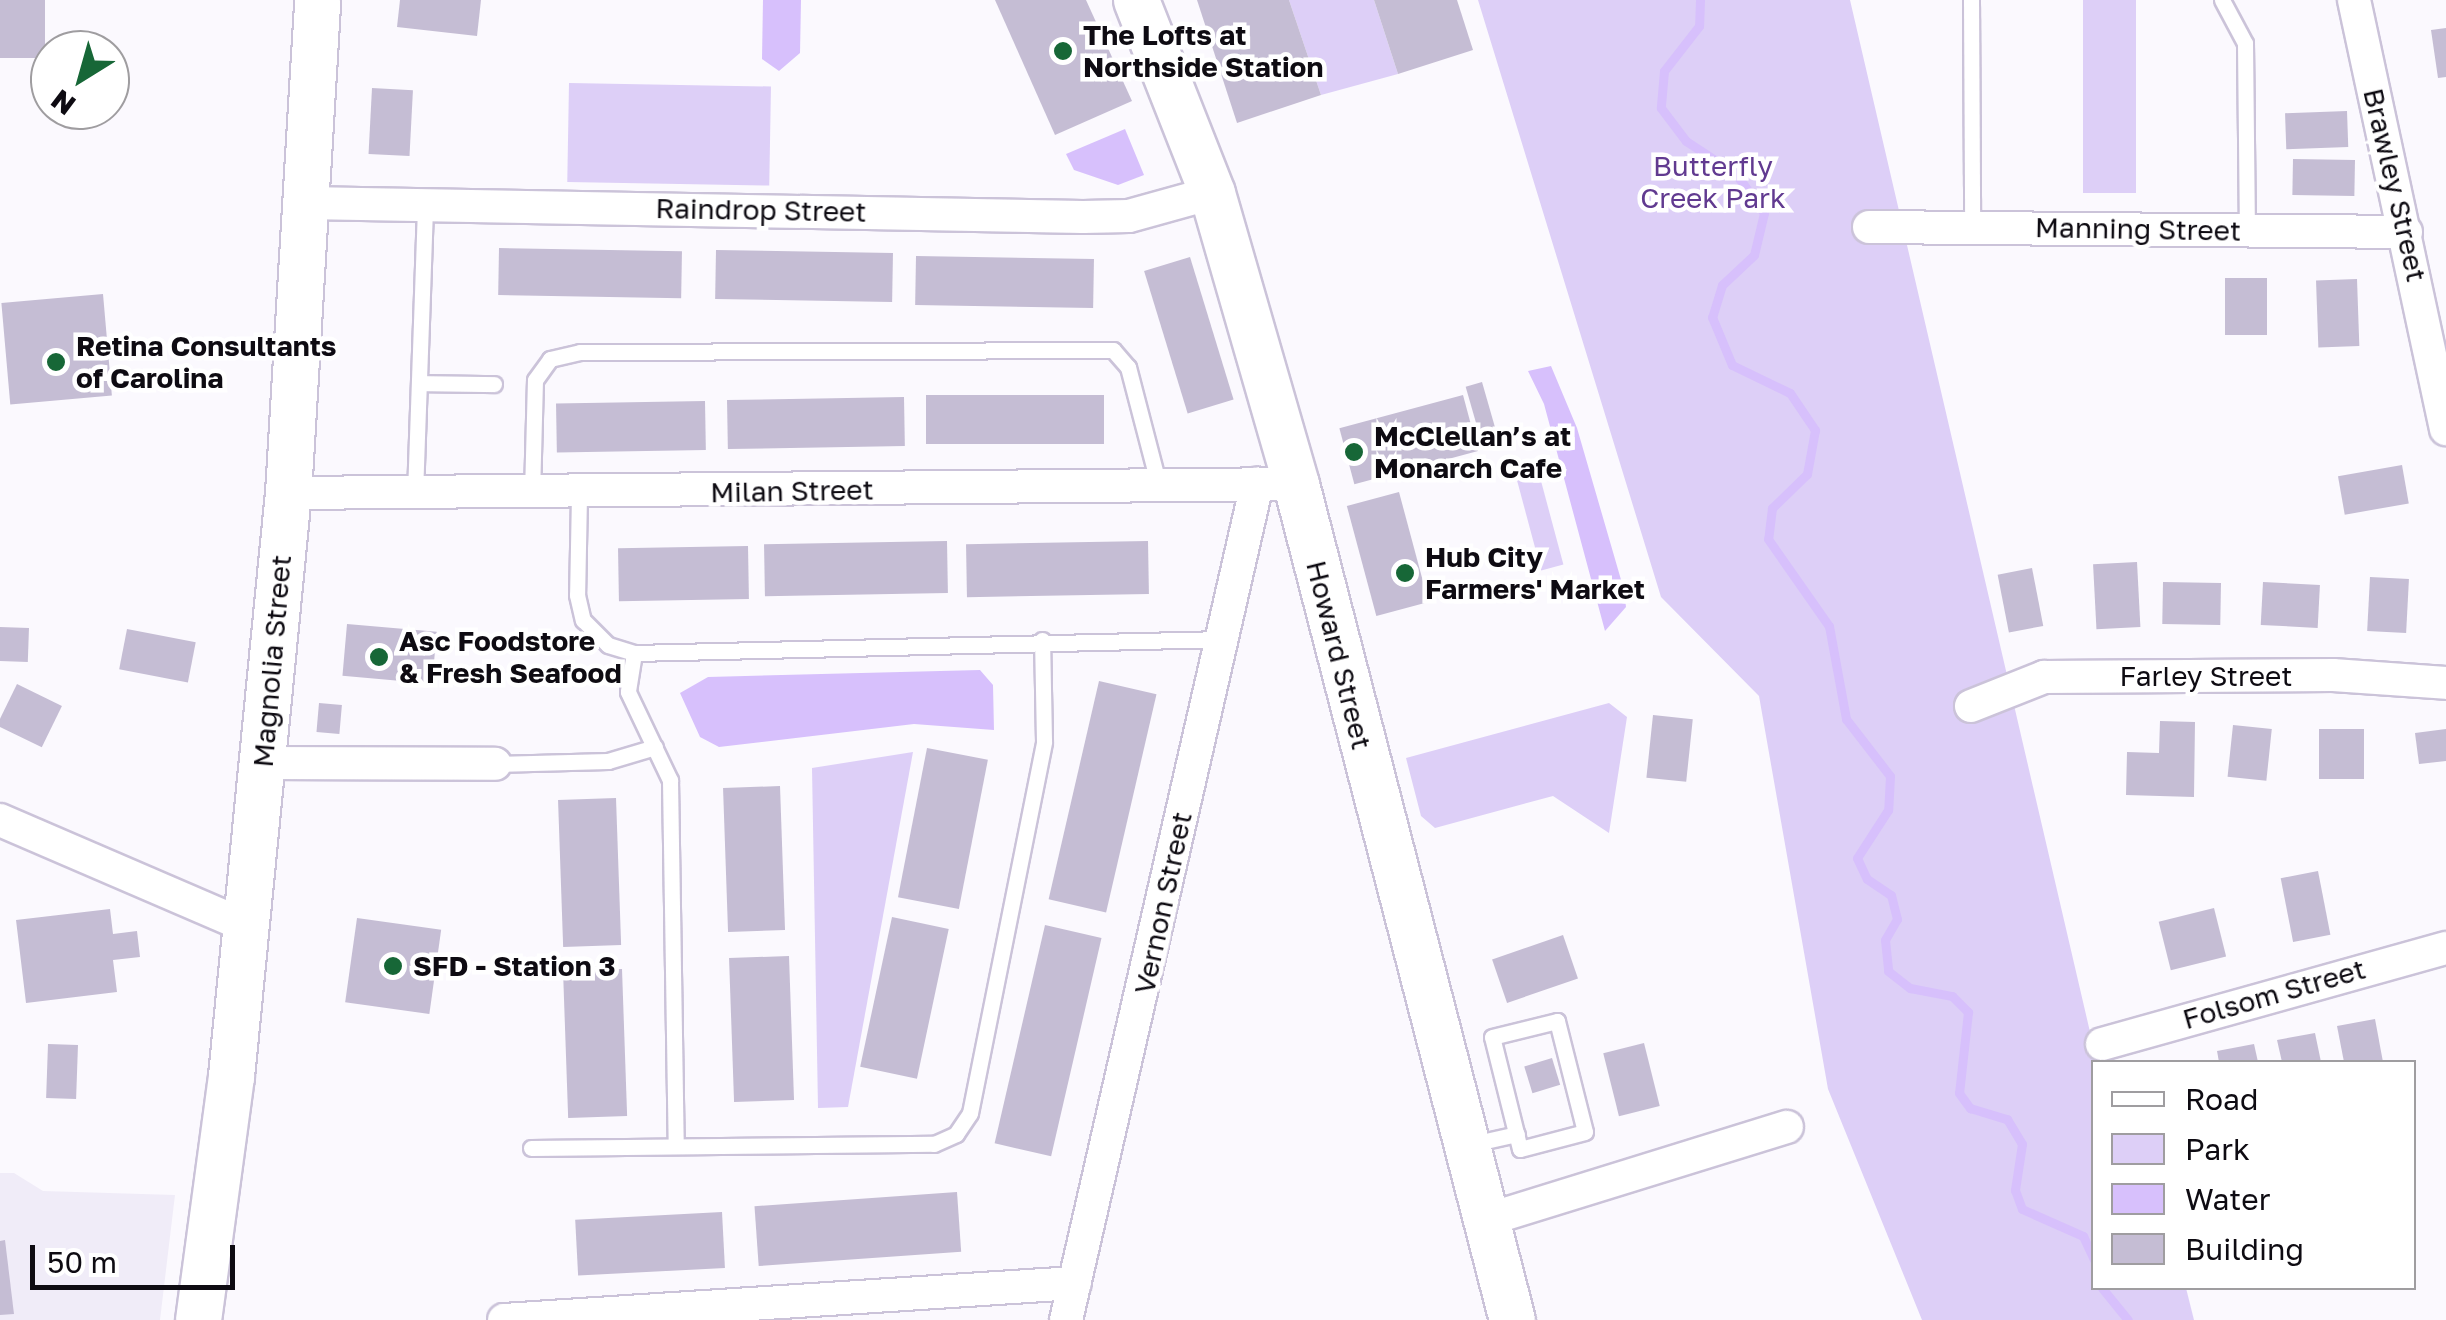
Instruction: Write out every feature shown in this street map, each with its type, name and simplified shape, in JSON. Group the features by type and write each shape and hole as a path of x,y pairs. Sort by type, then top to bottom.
{"street":[{"name":"Magnolia Street","path":"198,1320 246,926 288,494 316,0"},
{"name":"Howard Street","path":"1136,0 1212,193 1276,484 1466,1146 1512,1320"},
{"name":"Brawley Street","path":"2354,0 2446,428"},
{"name":"Raindrop Street","path":"306,203 1082,218 1129,216 1212,193"},
{"name":"Manning Street","path":"1869,227 2406,232"},
{"name":"Milan Street","path":"288,494 1276,484"},
{"name":"Vernon Street","path":"1066,1320 1222,639 1276,484"},
{"name":"Farley Street","path":"1971,706 2044,677 2332,675 2446,683"},
{"path":"263,763 495,764"},
{"path":"0,820 246,926"},
{"name":"Folsom Street","path":"2102,1044 2446,948"},
{"path":"1486,1220 1787,1127"},
{"path":"504,1320 1075,1283"}],"lane":[{"path":"1971,0 1972,226"},
{"path":"2222,0 2245,43 2248,232"},
{"path":"415,494 425,205"},
{"path":"532,494 536,380 550,359 580,352 1113,350 1128,367 1160,486"},
{"path":"419,382 494,384"},
{"path":"579,494 576,595 583,620 608,645 634,653 1042,640 1222,639"},
{"path":"531,1148 934,1144 956,1134 970,1113 1044,741 1042,640"},
{"path":"634,653 628,692 670,780 676,1146"},
{"path":"495,764 608,761 655,747"},
{"path":"1557,1021 1585,1132 1520,1148 1516,1134 1492,1037 1557,1021"},
{"path":"1466,1146 1516,1134"}],"shaded area":[{"path":"0,1173 14,1173 43,1191 175,1195 160,1320 0,1320"}],"green space":[{"path":"1289,0 1374,0 1398,74 1321,95"},
{"name":"Butterfly Creek Park","path":"1478,0 1850,0 2097,1060 2091,1060 2091,1290 2186,1290 2194,1320 1922,1320 1828,1089 1759,696 1661,597"},
{"path":"2083,0 2136,0 2136,193 2083,193"},
{"path":"569,83 771,87 769,186 567,182"},
{"path":"1537,466 1563,565 1541,570 1515,472"},
{"path":"1609,703 1627,717 1609,833 1553,796 1435,828 1421,816 1406,758"},
{"path":"913,752 848,1107 818,1108 812,768"}],"water":[{"path":"763,0 801,0 800,53 779,71 762,59"},
{"path":"1125,129 1144,175 1118,185 1074,170 1066,154"},
{"path":"1551,366 1577,428 1624,590 1626,607 1605,631 1544,404 1528,371"},
{"path":"980,670 993,685 994,730 914,724 719,747 700,737 680,693 708,677"}],"building":[{"path":"0,0 45,0 45,30 30,30 30,58 0,58"},
{"path":"400,0 481,0 477,36 397,27"},
{"name":"The Lofts at Northside Station","path":"995,0 1086,0 1132,101 1055,135"},
{"path":"1197,0 1289,0 1321,95 1237,123"},
{"path":"1374,0 1457,0 1473,50 1398,74"},
{"path":"2446,28 2446,77 2438,78 2431,30"},
{"path":"372,88 413,90 409,156 369,154"},
{"path":"2347,111 2348,147 2286,149 2285,113"},
{"path":"2293,159 2355,160 2354,196 2292,195"},
{"path":"499,248 682,251 681,298 498,295"},
{"path":"716,250 893,253 892,302 715,299"},
{"path":"916,256 1094,259 1093,308 915,305"},
{"path":"1190,257 1234,399 1188,414 1144,271"},
{"path":"2225,278 2267,278 2267,335 2225,335"},
{"path":"2357,279 2359,346 2318,347 2316,280"},
{"name":"Retina Consultants of Carolina","path":"103,294 112,396 10,405 1,303"},
{"path":"1482,382 1499,443 1483,447 1466,387"},
{"path":"926,395 1104,395 1104,444 926,444"},
{"path":"1463,395 1478,451 1354,484 1339,428"},
{"path":"904,397 905,446 728,449 727,400"},
{"path":"705,401 706,450 557,453 556,404"},
{"path":"2402,465 2409,503 2345,515 2338,476"},
{"path":"1399,492 1429,602 1376,616 1347,506"},
{"path":"947,541 948,593 765,596 764,544"},
{"path":"1148,541 1149,594 967,597 966,544"},
{"path":"748,546 749,599 619,601 618,548"},
{"path":"2137,562 2140,627 2096,629 2093,564"},
{"path":"2032,568 2043,626 2009,633 1998,575"},
{"path":"2370,577 2409,579 2406,633 2367,631"},
{"path":"2163,582 2221,583 2220,625 2162,624"},
{"path":"2263,582 2320,585 2318,628 2261,625"},
{"path":"347,624 437,632 432,684 342,676"},
{"path":"0,627 29,628 28,662 0,661"},
{"path":"127,629 196,642 188,683 119,669"},
{"path":"1099,681 1156,694 1106,913 1049,899"},
{"path":"17,684 62,706 42,747 0,727"},
{"path":"319,703 342,705 339,734 316,732"},
{"path":"1653,715 1693,719 1686,782 1646,778"},
{"path":"2160,721 2195,722 2194,797 2126,795 2127,752 2159,753"},
{"path":"2233,725 2272,729 2266,781 2228,777"},
{"path":"2319,729 2364,729 2364,779 2319,779"},
{"path":"2446,729 2446,761 2419,764 2415,733"},
{"path":"927,748 988,760 959,909 898,897"},
{"path":"780,786 785,930 728,932 723,788"},
{"path":"616,798 621,945 563,947 558,800"},
{"path":"2318,871 2330,935 2293,942 2281,878"},
{"path":"2214,908 2226,957 2171,970 2159,922"},
{"path":"110,909 113,934 137,931 140,957 113,960 117,992 26,1003 16,920"},
{"path":"892,917 949,929 917,1079 860,1067"},
{"name":"SFD - Station 3","path":"357,918 441,930 429,1014 345,1002"},
{"path":"1045,925 1102,938 1051,1156 995,1143"},
{"path":"1563,935 1578,978 1507,1003 1492,959"},
{"path":"789,956 794,1100 734,1102 729,958"},
{"path":"622,969 627,1116 568,1118 563,971"},
{"path":"2375,1019 2383,1060 2344,1060 2337,1026"},
{"path":"2315,1033 2321,1060 2282,1060 2277,1040"},
{"path":"1644,1043 1660,1106 1619,1116 1603,1053"},
{"path":"48,1044 78,1045 76,1099 46,1098"},
{"path":"2254,1044 2258,1060 2219,1060 2217,1051"},
{"path":"1552,1058 1560,1085 1532,1093 1524,1066"},
{"path":"957,1192 961,1252 759,1266 754,1206"},
{"path":"722,1212 725,1268 578,1276 575,1220"},
{"path":"5,1240 14,1314 0,1315 0,1241"}],"waterway":[{"path":"1700,0 1699,26 1664,71 1661,108 1686,141 1736,174 1764,213 1754,255 1722,285 1712,317 1732,365 1790,393 1815,430 1807,474 1772,508 1768,539 1829,626 1846,719 1890,776 1888,810 1857,858 1867,879 1891,895 1897,919 1885,940 1888,971 1910,988 1952,996 1968,1012 1959,1093 1970,1108 2007,1119 2022,1144 2015,1190 2022,1209 2083,1236 2091,1253"},
{"path":"2104,1290 2128,1320"}],"place":[{"name":"The Lofts at Northside Station","path":"1063,51"},
{"name":"Retina Consultants of Carolina","path":"56,362"},
{"name":"McClellan’s at Monarch Cafe","path":"1354,452"},
{"name":"Hub City Farmers' Market","path":"1405,573"},
{"name":"Asc Foodstore & Fresh Seafood","path":"379,657"},
{"name":"SFD - Station 3","path":"393,966"}]}
